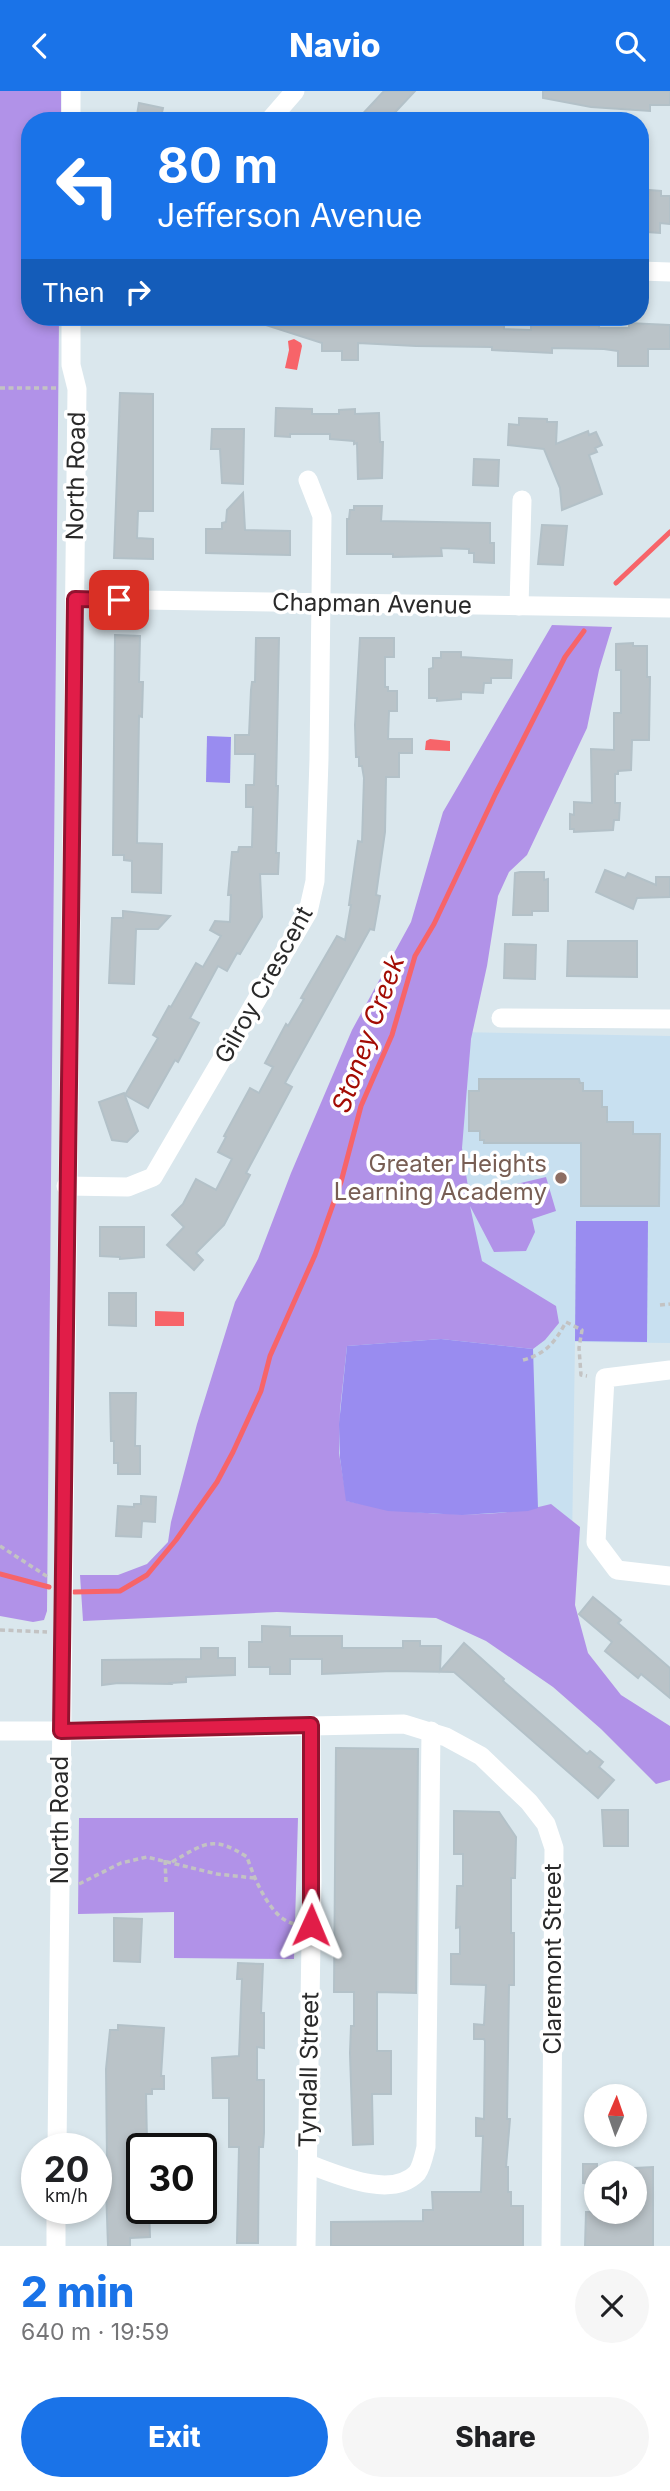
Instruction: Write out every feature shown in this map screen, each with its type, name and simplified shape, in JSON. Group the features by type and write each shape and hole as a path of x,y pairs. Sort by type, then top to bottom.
{"street":[{"path":"71,91 71,112"},
{"path":"277,112 295,91"},
{"path":"649,271 670,272"},
{"name":"North Road","path":"57,2133 77,389 71,365 71,326"},
{"name":"Gilroy Crescent","path":"66,1186 128,1187 153,1177 308,912 316,881 321,516 307,480"},
{"path":"519,605 522,500"},
{"name":"Chapman Avenue","path":"75,599 670,608"},
{"path":"500,1018 670,1019"},
{"path":"670,1370 605,1378 596,1542 617,1570 670,1576"},
{"name":"Claremont Street","path":"0,1731 404,1724 431,1731 462,1744 481,1756 529,1803 546,1824 554,1848 551,2246"},
{"name":"Tyndall Street","path":"306,2246 311,1725"},
{"path":"308,2164 358,2182 379,2185 405,2180 418,2172 423,2160 426,2147 431,1731"},
{"path":"56,2224 56,2246"}],"path":[{"path":"0,388 77,389"},
{"path":"660,1305 670,1304"},
{"path":"523,1360 542,1353 556,1341 566,1322 582,1330 579,1347 581,1375 605,1378"},
{"path":"0,1546 52,1580"},
{"path":"0,1630 62,1632"},
{"path":"172,1862 206,1842 230,1846 247,1857 254,1878 279,1917 291,1924 311,1925"},
{"path":"59,1893 121,1863 147,1857 216,1874 254,1878"},
{"path":"165,1860 166,1882"}],"shaded area":[{"path":"0,91 61,91 61,112 21,112 21,326 59,326 47,1611 44,1620 33,1622 0,1616"},
{"path":"294,339 302,346 297,370 285,368 288,341"},
{"path":"552,625 612,627 599,670 587,728 527,855 509,872 498,896 487,966 471,1039 462,1148 468,1187 499,1188 546,1177 556,1211 532,1219 535,1232 526,1251 494,1252 470,1206 482,1261 556,1306 559,1323 545,1340 533,1349 441,1339 347,1346 340,1410 339,1453 347,1501 396,1510 449,1514 502,1513 551,1504 580,1527 575,1605 588,1653 621,1695 670,1726 670,1780 656,1784 601,1729 553,1687 486,1641 436,1618 277,1612 83,1621 80,1575 118,1575 147,1564 168,1542 197,1424 235,1302 258,1259 291,1173 352,1030 411,922 443,812"},
{"path":"207,736 231,737 230,783 206,782"},
{"path":"426,741 450,741 450,751 425,750"},
{"name":"Greater Heights Learning Academy","path":"455,1032 670,1036 670,1343 575,1342 572,1545 312,1540 316,1319"},
{"path":"576,1221 648,1221 647,1342 575,1341"},
{"path":"155,1311 184,1312 184,1326 155,1326"},
{"path":"441,1339 533,1349 538,1508 462,1515 388,1511 346,1501 339,1424 347,1346"},
{"path":"79,1818 298,1818 294,1959 174,1958 174,1912 78,1914"}],"building":[{"path":"384,91 415,91 395,112 364,112"},
{"path":"543,91 670,91 670,105 650,105 650,111 591,107 543,98"},
{"path":"139,103 163,108 162,112 138,112"},
{"path":"649,190 661,191 661,196 670,196 670,224 660,223 660,233 649,232"},
{"path":"649,324 670,325 670,349 648,349 648,366 618,366 618,351 604,349 552,348 552,353 492,350 492,347 358,343 358,360 342,360 342,351 322,351 322,343 269,326 504,326 504,329 531,330 531,326 629,328"},
{"path":"120,393 153,394 153,511 138,511 137,538 153,539 153,559 114,558"},
{"path":"276,408 312,409 312,414 339,414 339,410 355,409 355,414 379,413 380,442 383,442 382,478 358,479 357,443 354,444 354,441 330,439 330,434 275,436"},
{"path":"519,418 557,422 556,444 588,431 589,435 596,432 602,445 595,448 597,452 589,455 602,494 562,510 560,488 544,449 508,445 509,424 519,425"},
{"path":"212,429 244,429 243,484 222,483 220,449 211,449"},
{"path":"474,459 499,460 498,486 473,485"},
{"path":"243,493 245,530 290,531 290,555 206,553 206,529 222,529 227,510"},
{"path":"354,506 382,506 381,521 490,523 494,563 474,562 474,553 469,553 469,549 441,548 442,556 347,554 347,519"},
{"path":"542,525 567,526 563,565 538,564"},
{"path":"115,635 140,636 139,682 143,682 142,717 139,716 137,843 162,844 161,893 132,892 132,861 124,860 124,855 113,855"},
{"path":"256,638 279,638 276,786 278,874 260,874 262,917 227,971 218,966 190,1018 199,1023 148,1108 125,1095 158,1038 153,1035 169,1006 171,1007 196,963 203,967 221,936 210,930 215,921 230,922 231,895 228,895 232,852 238,852 239,847 252,847 253,807 246,807 246,785 254,785 255,754 235,754 235,735 249,735 251,690 252,682 255,682"},
{"path":"360,638 394,638 394,657 385,657 385,687 388,687 388,691 397,691 397,711 389,711 388,739 412,739 412,753 399,753 399,777 386,777 385,832 376,895 380,896 374,930 370,929 285,1083 292,1087 246,1173 250,1175 224,1225 196,1253 203,1260 194,1270 167,1245 184,1227 172,1215 183,1204 196,1179 216,1190 232,1159 218,1152 226,1137 224,1136 250,1088 259,1093 273,1067 265,1063 286,1024 288,1026 304,999 301,998 337,936 345,940 358,841 362,842 364,778 359,757 356,757 355,725"},
{"path":"633,643 633,646 647,646 647,677 650,677 649,740 632,740 631,770 618,771 618,774 615,774 615,803 620,803 619,820 614,820 613,830 574,832 574,829 570,829 570,814 574,815 574,802 592,803 591,749 614,750 614,713 621,713 621,670 616,670 616,644"},
{"path":"441,652 461,652 461,657 512,660 511,678 491,678 491,683 484,683 483,693 461,692 461,699 437,701 437,698 429,698 429,669 433,668 433,658 441,658"},
{"path":"605,870 625,878 628,873 656,885 656,877 670,877 670,897 637,898 633,909 596,892"},
{"path":"544,872 544,880 548,879 548,911 532,911 532,915 513,915 515,873"},
{"path":"123,911 170,916 158,929 136,929 134,984 109,983 112,918 123,918"},
{"path":"568,941 637,941 637,977 567,976"},
{"path":"505,944 536,945 535,979 504,978"},
{"path":"479,1079 579,1079 580,1083 583,1083 583,1091 602,1091 602,1107 607,1107 607,1122 633,1122 633,1134 660,1134 659,1206 581,1206 581,1143 484,1143 484,1140 480,1140 480,1131 469,1131 469,1091 479,1091"},
{"path":"124,1093 138,1131 127,1142 112,1140 99,1102"},
{"path":"100,1227 144,1227 144,1257 120,1259 100,1256"},
{"path":"109,1293 136,1293 136,1326 109,1325"},
{"path":"110,1393 136,1393 135,1446 140,1446 140,1474 118,1474 118,1463 114,1463 114,1441 111,1441"},
{"path":"141,1496 156,1497 155,1522 142,1521 141,1537 116,1536 118,1506 134,1507 134,1504 141,1504"},
{"path":"593,1597 621,1620 618,1623 670,1668 670,1698 641,1674 638,1678 605,1651 612,1642 579,1614"},
{"path":"262,1626 290,1627 290,1636 342,1636 342,1648 403,1648 403,1641 420,1641 420,1646 441,1646 440,1671 464,1643 587,1754 590,1751 603,1762 599,1767 614,1780 598,1798 454,1672 322,1674 322,1659 290,1659 290,1674 270,1674 270,1667 249,1667 249,1642 262,1642"},
{"path":"201,1648 218,1648 218,1658 235,1658 235,1675 186,1677 186,1682 171,1684 102,1685 102,1660 201,1659"},
{"path":"336,1748 418,1749 416,1993 377,1992 377,2051 391,2051 391,2094 372,2094 373,2144 353,2145 350,2053 351,2026 354,2026 354,1992 334,1992"},
{"path":"602,1810 628,1810 628,1846 604,1846"},
{"path":"454,1811 499,1812 516,1837 515,1878 511,1878 514,1985 509,1985 507,2119 510,2119 506,2167 511,2206 523,2206 523,2246 331,2246 331,2222 423,2221 423,2210 433,2210 432,2192 481,2192 483,2136 476,2136 476,2118 484,2119 485,2041 474,2039 474,2024 484,2025 486,1985 451,1984 451,1954 460,1954 460,1927 456,1928 457,1886 463,1886 463,1854 454,1854"},
{"path":"114,1918 142,1919 140,1962 114,1961"},
{"path":"238,1963 263,1964 261,2013 264,2013 264,2048 257,2047 257,2080 264,2080 263,2147 259,2147 258,2243 237,2243 239,2147 229,2147 229,2098 213,2098 212,2058 239,2056 242,1979 237,1979"},
{"path":"118,2025 164,2028 161,2076 164,2076 164,2089 152,2089 152,2094 146,2094 147,2133 126,2133 126,2224 150,2224 150,2237 130,2238 130,2246 108,2246 107,2224 112,2224 112,2133 107,2133 106,2069 110,2030 118,2030"},
{"path":"647,2167 653,2167 653,2246 585,2246 586,2224 647,2224"}],"waterway":[{"name":"Stoney Creek","path":"616,583 670,532"},
{"name":"Stoney Creek","path":"74,1592 120,1591 147,1575 176,1540 217,1482 233,1452 261,1391 270,1356 315,1255 341,1182 361,1106 392,1035 415,956 434,924 565,657 584,631"},
{"name":"Stoney Creek","path":"0,1574 49,1587"}],"place":[{"name":"Greater Heights Learning Academy","path":"561,1178"}],"route":[{"path":"119,600 75,599 61,1731 311,1725 311,1925"}]}
